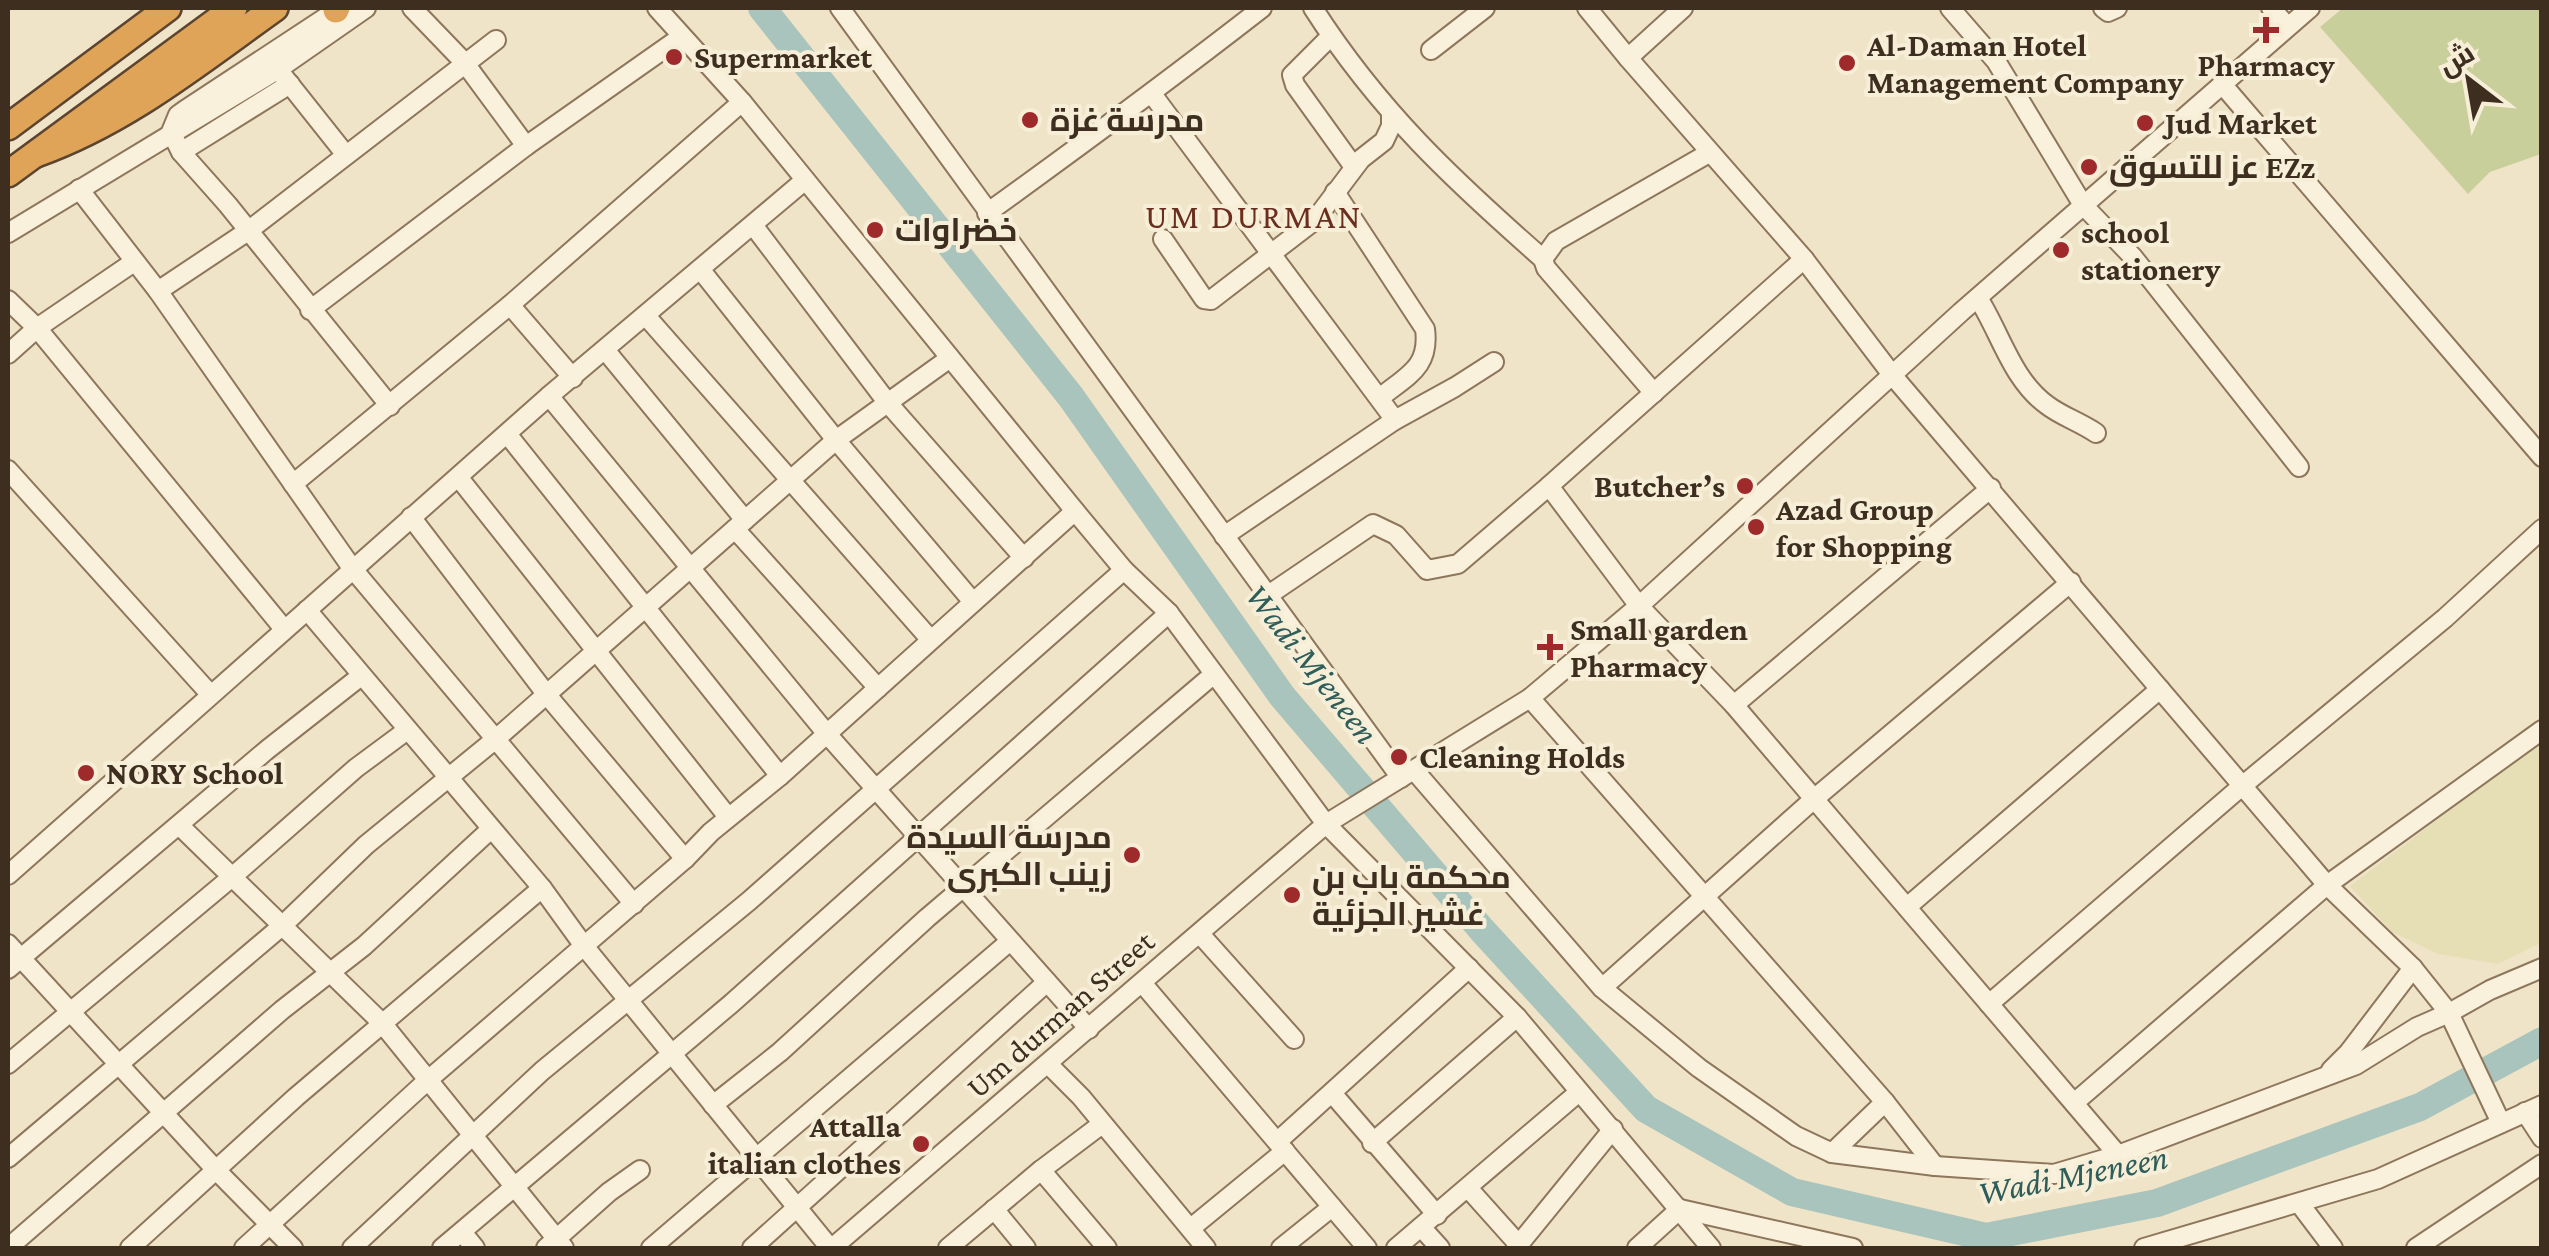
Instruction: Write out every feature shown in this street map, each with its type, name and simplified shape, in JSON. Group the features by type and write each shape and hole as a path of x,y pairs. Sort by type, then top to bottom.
{"highway":[{"path":"8,127 168,8"},
{"path":"8,174 234,8"},
{"path":"36,154 72,141 133,109 275,8"}],"street":[{"path":"170,132 178,115 338,8"},
{"path":"8,233 277,70 366,8"},
{"path":"412,8 464,62 526,146"},
{"path":"658,8 742,102 1124,570 1169,613 1332,820 1516,1017 1712,1248"},
{"path":"840,8 1402,777 1602,988 1699,1068 1796,1136 1832,1153 1935,1166 2054,1174 2118,1155 2356,1065 2417,1027 2542,968"},
{"path":"987,213 1152,94 1262,8"},
{"path":"1313,8 1391,116 1453,180 1543,259 1546,268 1654,393"},
{"path":"1431,50 1485,8"},
{"path":"1587,8 1804,260 1894,376 2242,786 2327,885 2412,968 2449,1013 2501,1123"},
{"path":"1628,58 1683,8"},
{"path":"1950,8 1996,61 2083,206 2133,257 2299,467"},
{"path":"2103,8 2108,12 2117,8"},
{"path":"2271,8 2288,26"},
{"name":"Um durman Street","path":"840,1246 1332,820 1530,698 1640,606 1978,298 2310,8"},
{"path":"1331,36 1292,75 1354,167"},
{"path":"310,310 526,146 681,37"},
{"path":"158,291 248,231 496,40"},
{"path":"277,70 346,154"},
{"path":"181,152 290,84"},
{"path":"2222,84 2542,457"},
{"path":"1152,94 1396,420"},
{"path":"294,484 510,305 742,102"},
{"path":"1163,239 1204,299 1212,300 1315,220 1354,167 1384,141 1391,116"},
{"path":"170,132 181,152 390,406"},
{"path":"1543,259 1556,242 1709,153"},
{"path":"8,874 549,396 804,181"},
{"path":"78,189 158,291 352,568 634,904"},
{"path":"1334,192 1425,329 1427,345 1422,362 1381,397"},
{"path":"753,225 887,402 1024,558"},
{"path":"1268,596 1373,524 1396,536 1427,570 1458,564 1804,260"},
{"path":"8,354 37,328 134,262"},
{"path":"700,269 836,440 973,602"},
{"path":"1978,298 2031,391 2048,407 2096,433"},
{"path":"8,300 37,328 284,629"},
{"path":"510,305 573,378"},
{"path":"646,316 930,639"},
{"path":"606,351 740,525 878,688"},
{"path":"8,1158 282,926 366,845 497,738 836,440 950,358"},
{"path":"1224,536 1396,420 1456,388 1494,362"},
{"path":"549,396 827,734 1088,1029"},
{"path":"508,435 780,776"},
{"path":"8,470 210,694"},
{"path":"459,478 728,818"},
{"path":"1549,486 1640,606 1734,705 2118,1155"},
{"path":"1734,705 1992,488"},
{"path":"244,1248 428,1080 780,776 1075,511"},
{"path":"411,517 546,695 685,859"},
{"path":"1989,1004 2445,618 2542,529"},
{"path":"352,1248 542,1072 748,900 1124,570"},
{"path":"1602,988 1814,800 2071,582"},
{"path":"307,610 542,888 584,946 798,1210 840,1246"},
{"path":"442,1248 672,1053 1169,613"},
{"path":"714,1105 1214,674"},
{"path":"293,1248 71,1012 12,957 180,826 268,748 361,676"},
{"path":"1906,907 2160,690"},
{"path":"1530,698 1885,1102 1935,1166"},
{"path":"2074,1103 2327,885 2542,730"},
{"path":"8,1064 356,768 406,731"},
{"path":"180,826 382,1023 516,1189 555,1245 640,1170"},
{"path":"8,1248 492,829"},
{"path":"130,1248 382,1023 542,888"},
{"path":"1200,934 1294,1039"},
{"path":"651,1248 1010,942"},
{"path":"1190,1228 1469,968"},
{"path":"2324,1077 2350,1052 2412,968"},
{"path":"752,1248 1046,982"},
{"path":"1144,984 1367,1248"},
{"path":"1372,1143 1516,1017"},
{"path":"1048,1064 1082,1098 1206,1248"},
{"path":"1396,1248 1579,1092"},
{"path":"1332,1093 1437,1214"},
{"path":"1832,1153 1885,1102"},
{"path":"2174,1248 2378,1179 2533,1108 2542,1138"},
{"path":"948,1248 1102,1124"},
{"path":"1468,1188 1517,1247 1613,1128"},
{"path":"2416,1248 2542,1164"},
{"path":"1041,1170 1107,1248"},
{"path":"2299,1203 2333,1248"},
{"path":"1282,1248 1332,1206"},
{"path":"994,1209 1026,1248"},
{"path":"1637,1248 1680,1209"},
{"path":"1680,1209 1854,1248"},
{"path":"1422,1228 1440,1248"},
{"path":"462,1232 475,1248"},
{"path":"2144,1248 2198,1242"}],"shaded area":[{"path":"2541,741 2541,943 2498,964 2438,954 2392,932 2350,886"}],"green space":[{"path":"2343,8 2541,8 2541,154 2490,172 2468,194 2320,27"}],"waterway":[{"name":"Wadi Mjeneen","path":"762,8 1071,397 1282,696 1482,930 1646,1109 1792,1192 1986,1237 2157,1203 2420,1107 2542,1041"}],"place":[{"name":"Pharmacy","path":"2266,30"},
{"name":"Supermarket","path":"674,57"},
{"name":"Al-Daman Hotel Management Company","path":"1847,63"},
{"name":"مدرسة غزة","path":"1030,120"},
{"name":"Jud Market","path":"2145,123"},
{"name":"عز للتسوق EZz","path":"2089,167"},
{"name":"خضراوات","path":"875,230"},
{"name":"school stationery","path":"2061,250"},
{"name":"Butcher’s","path":"1745,486"},
{"name":"Azad Group for Shopping","path":"1756,527"},
{"name":"Small garden Pharmacy","path":"1550,647"},
{"name":"Cleaning Holds","path":"1399,757"},
{"name":"NORY School","path":"86,773"},
{"name":"مدرسة السيدة زينب الكبرى","path":"1132,855"},
{"name":"محكمة باب بن غشير الجزئية","path":"1292,895"},
{"name":"Attalla italian clothes","path":"921,1144"}],"district":[{"name":"UM DURMAN","path":"1254,216"}]}
